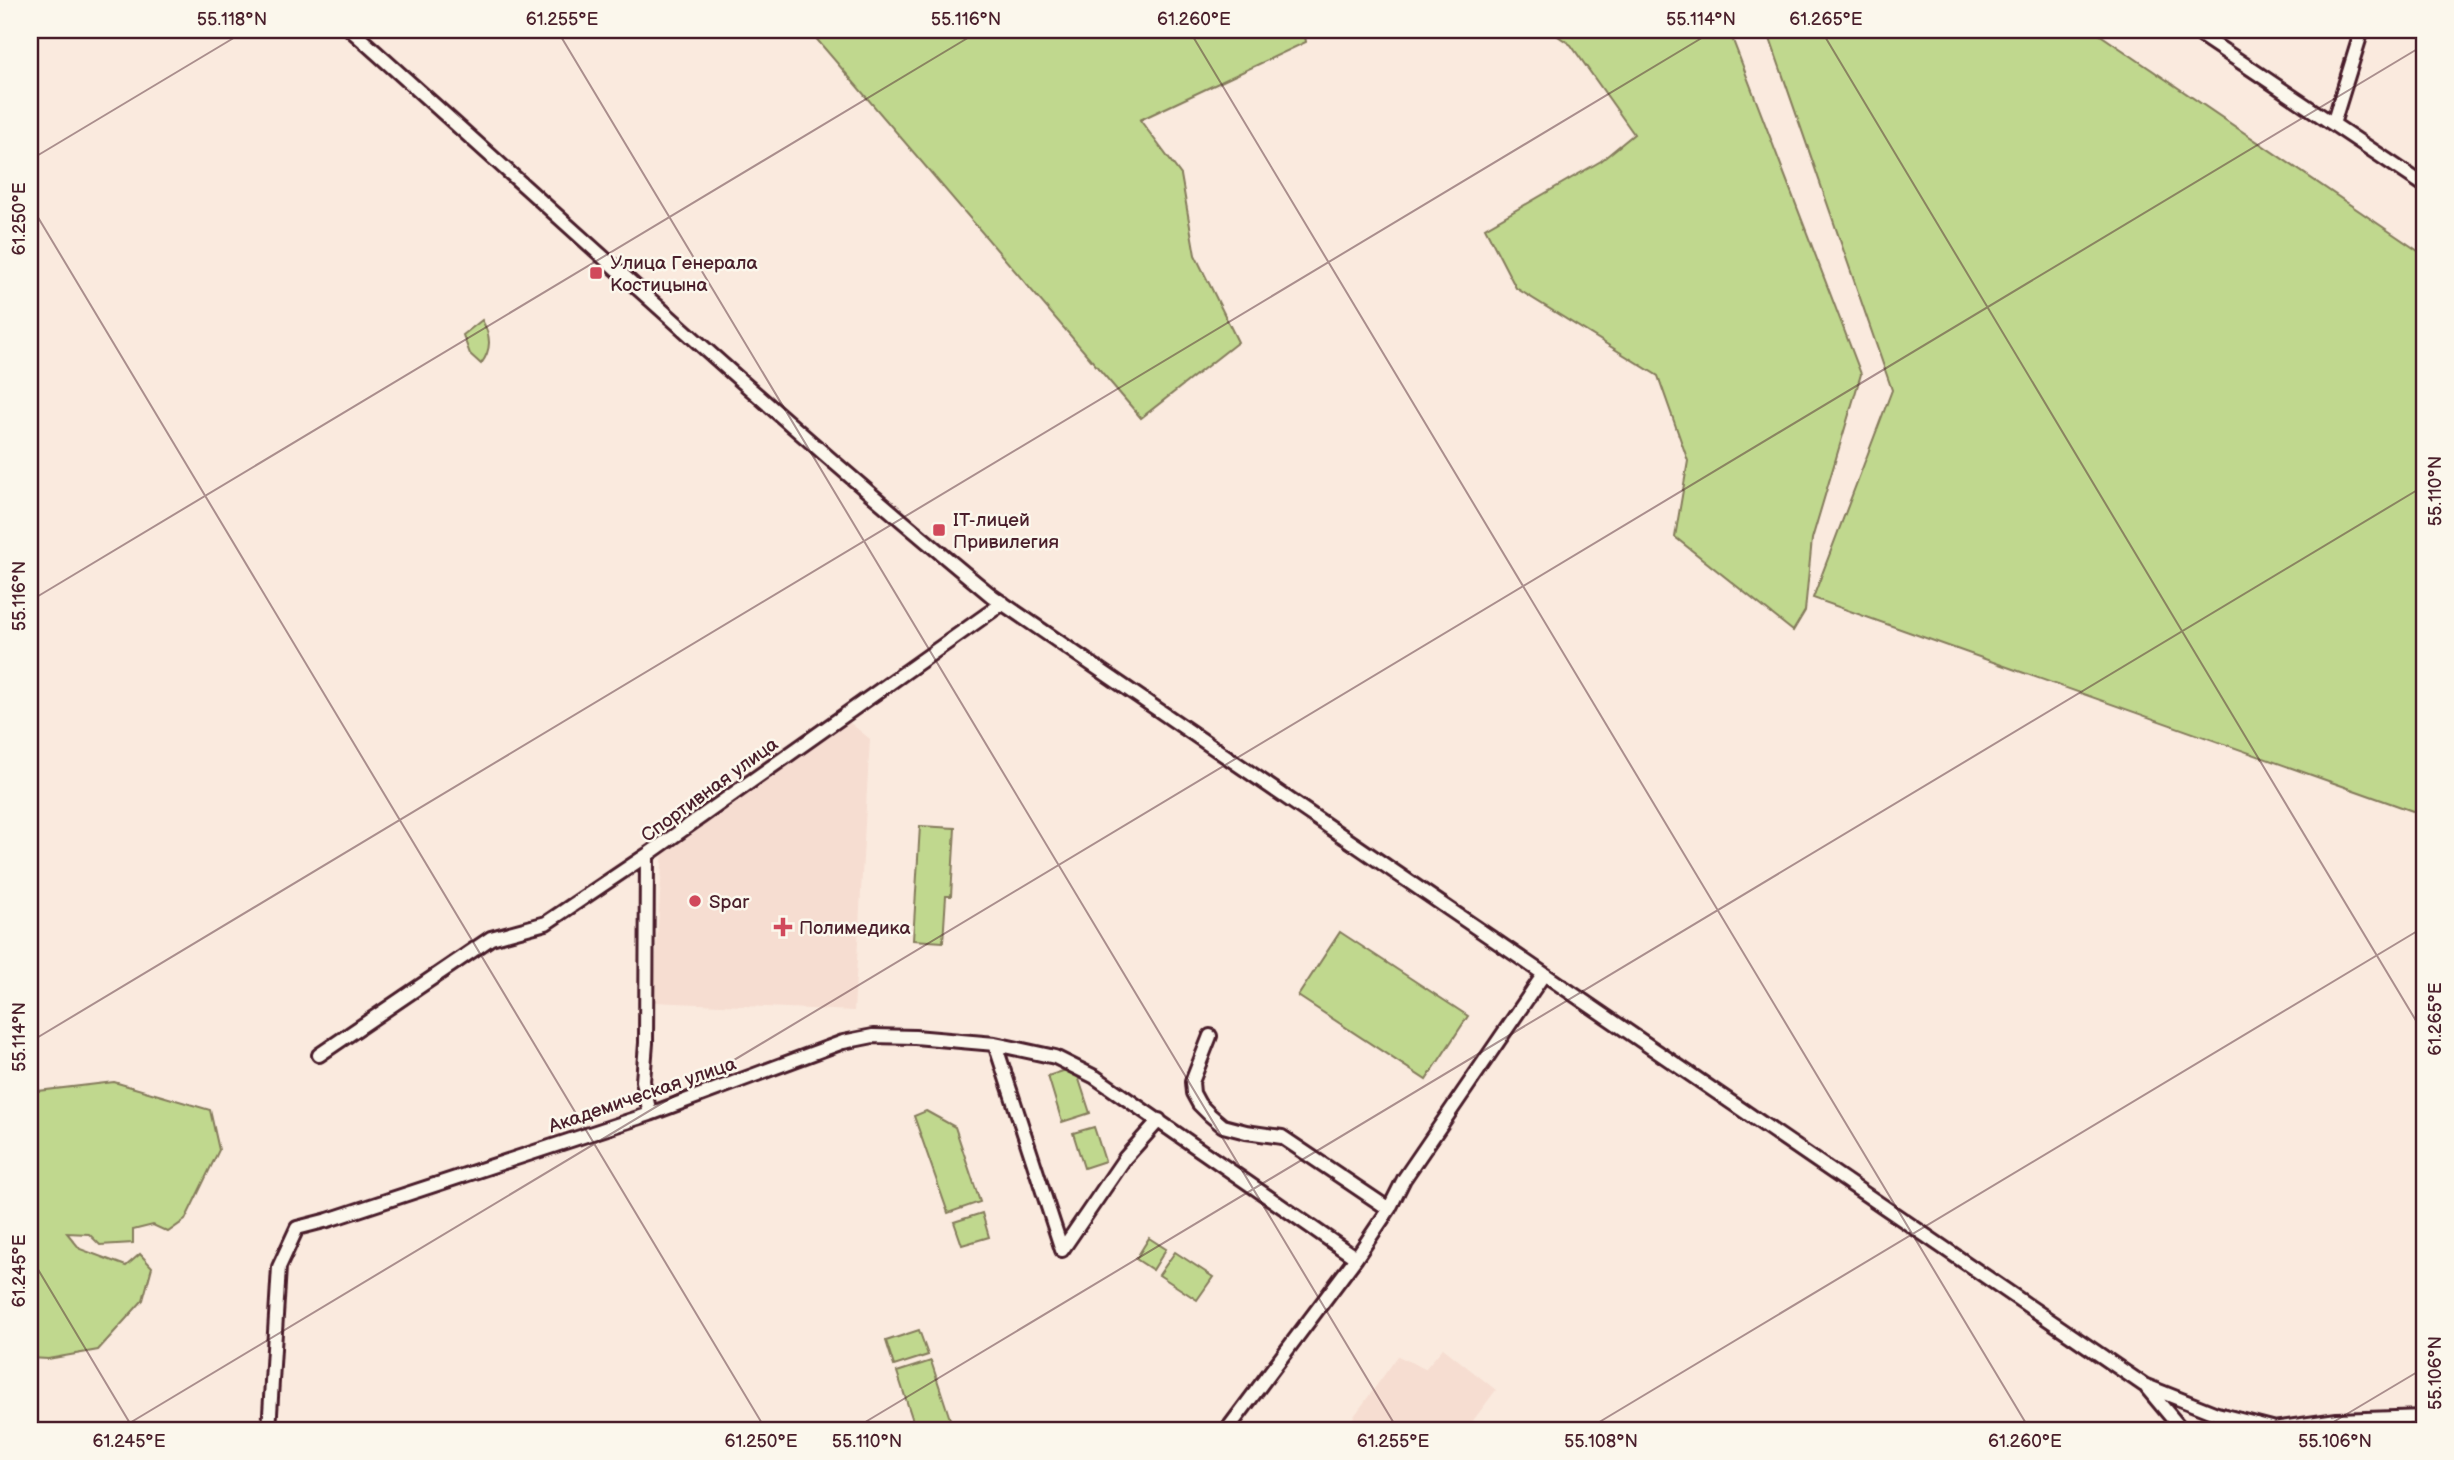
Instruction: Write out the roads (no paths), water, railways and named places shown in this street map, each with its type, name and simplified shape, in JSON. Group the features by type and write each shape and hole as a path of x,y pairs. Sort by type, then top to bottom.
{"street":[{"path":"351,30 801,434 887,509 1003,603 2144,1385 2217,1414 2269,1429 2337,1420 2424,1417"},
{"path":"2196,30 2424,185"},
{"path":"2333,124 2362,30"},
{"name":"Спортивная улица","path":"650,1114 643,1081 646,1043 647,855 1003,603"},
{"path":"319,1055 491,938 546,923 647,855"},
{"path":"1227,1430 1356,1258 1389,1209 1404,1179 1544,974"},
{"path":"1210,1036 1192,1082 1199,1104 1210,1115 1223,1126 1282,1137 1389,1209"},
{"name":"Академическая улица","path":"269,1430 279,1267 297,1228 650,1114 858,1038 915,1037 995,1044 1055,1057 1095,1077 1356,1258"},
{"path":"995,1044 1062,1250 1125,1158 1159,1120"},
{"path":"2144,1385 2182,1430"},
{"path":"2296,1426 2316,1430"}],"place":[{"name":"Улица Генерала Костицына","path":"596,273"},
{"name":"IT-лицей Привилегия","path":"939,530"},
{"name":"Spar","path":"695,901"},
{"name":"Полимедика","path":"783,927"}]}
